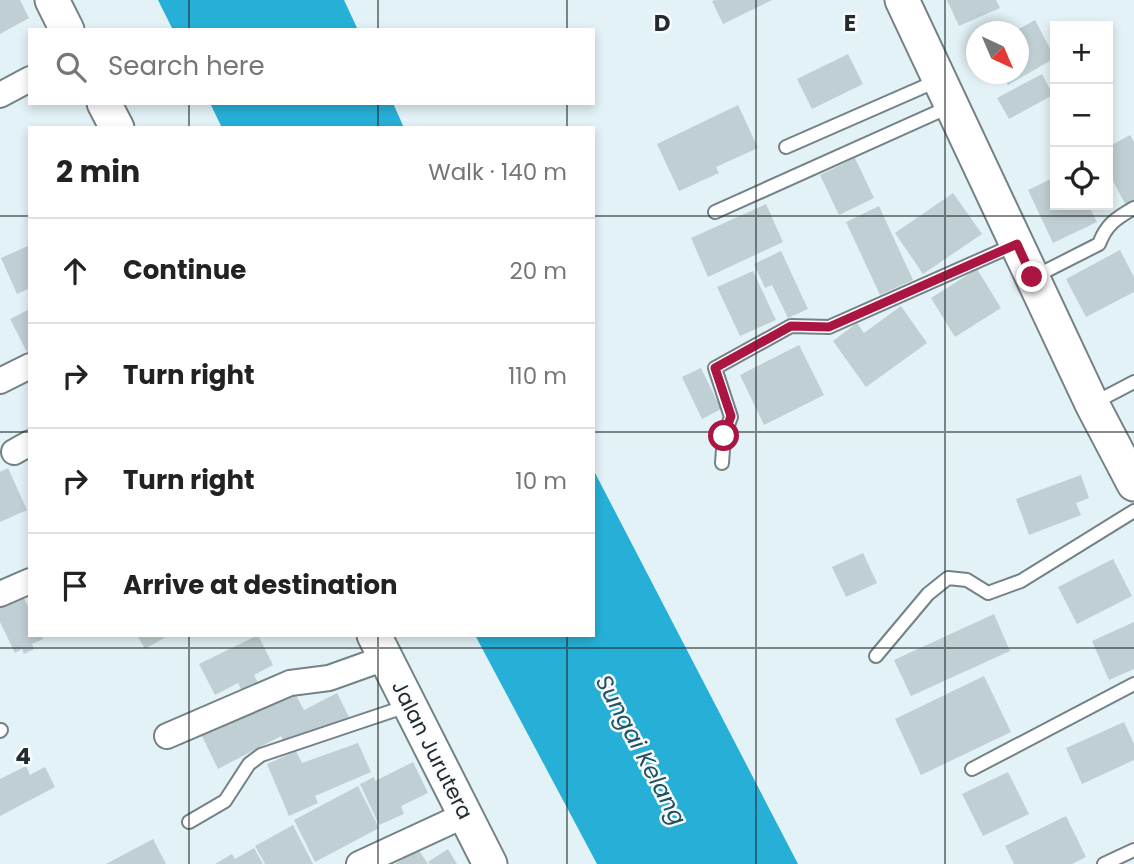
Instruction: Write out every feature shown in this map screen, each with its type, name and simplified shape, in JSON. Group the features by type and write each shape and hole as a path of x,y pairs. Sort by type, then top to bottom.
{"street":[{"path":"52,0 66,28"},
{"path":"902,0 1092,404 1134,484"},
{"path":"0,95 28,80"},
{"path":"105,105 116,126"},
{"path":"0,381 28,367"},
{"path":"0,594 28,582"},
{"path":"167,736 290,683 329,678 380,647"},
{"name":"Jalan Jurutera","path":"380,647 490,864"},
{"path":"359,864 465,815"}],"lane":[{"path":"786,148 945,93"},
{"path":"715,212 945,93"},
{"path":"1032,277 1099,244 1114,219 1134,208"},
{"path":"722,463 724,436 731,416 715,368 791,326 829,327 1017,244"},
{"path":"1092,404 1134,382"},
{"path":"876,656 928,594 948,578 967,580 988,593 1021,581 1134,512"},
{"path":"972,769 1134,684"},
{"path":"189,822 225,801 249,764 261,755 409,705"},
{"path":"1104,864 1134,850"}],"water":[{"path":"158,0 344,0 357,28 172,28"},
{"path":"211,105 394,105 403,126 221,126"},
{"name":"Sungai Kelang","path":"595,473 798,864 597,864 476,637 595,637"}],"building":[{"path":"0,0 20,0 29,18 0,34"},
{"path":"772,0 723,24 712,1"},
{"path":"947,0 996,0 1000,8 959,26"},
{"path":"1035,20 1050,48 1050,61 1029,73 1029,23"},
{"path":"848,54 863,84 812,109 797,79"},
{"path":"1042,74 1050,89 1050,97 1009,119 997,98 1023,84 1029,84 1029,81"},
{"path":"738,105 758,148 716,167 719,173 679,191 657,144"},
{"path":"1130,135 1134,142 1134,206 1128,209 1113,181 1113,144"},
{"path":"855,158 874,198 839,215 820,175"},
{"path":"1050,179 1050,210 1091,210 1097,222 1053,243 1028,190"},
{"path":"953,193 982,234 923,274 895,233"},
{"path":"766,204 783,242 708,277 691,238"},
{"path":"879,206 913,280 880,295 846,222"},
{"path":"28,246 28,289 17,294 1,258"},
{"path":"1120,250 1134,277 1134,292 1086,317 1066,279"},
{"path":"781,251 808,309 788,318 772,285 765,288 754,264"},
{"path":"977,269 1001,308 955,337 931,298"},
{"path":"753,271 776,320 740,336 717,287"},
{"path":"901,306 927,343 866,387 833,341 857,323 864,333"},
{"path":"28,310 28,354 10,319"},
{"path":"799,345 824,395 764,425 740,375"},
{"path":"701,368 721,409 702,419 682,377"},
{"path":"8,468 27,510 0,522 0,472"},
{"path":"1081,475 1089,498 1076,503 1081,515 1029,535 1016,499"},
{"path":"863,553 877,583 846,597 832,567"},
{"path":"1113,559 1132,596 1077,624 1058,587"},
{"path":"22,594 28,607 28,637 43,639 32,644 34,649 24,654 22,649 15,653 0,622 0,605"},
{"path":"994,614 1010,651 911,696 894,660"},
{"path":"1134,622 1134,669 1109,680 1092,641"},
{"path":"138,637 166,637 145,649"},
{"path":"259,637 273,665 254,675 259,685 243,693 238,683 215,695 199,664"},
{"path":"984,676 1011,732 921,775 895,719"},
{"path":"292,688 304,710 337,693 349,717 315,735 312,730 285,744 281,736 218,769 197,726"},
{"path":"1124,722 1134,744 1134,760 1082,784 1066,748"},
{"path":"358,743 371,772 315,796 318,803 289,816 267,764 296,751 302,763"},
{"path":"413,762 428,793 401,806 404,814 379,825 360,784 374,777 375,781"},
{"path":"26,766 30,775 45,767 55,787 0,816 0,779"},
{"path":"1008,772 1029,814 983,836 962,794"},
{"path":"358,786 379,828 315,862 294,820"},
{"path":"1066,816 1086,857 1072,864 1014,864 1005,846"},
{"path":"293,825 313,864 265,864 255,846"},
{"path":"153,839 166,864 106,864"},
{"path":"254,848 263,864 215,864 232,854 235,859"},
{"path":"418,849 428,864 395,864"},
{"path":"448,849 457,864 428,862"}],"route":[{"path":"724,436 731,416 715,368 791,326 829,327 1017,244 1032,277"}]}
